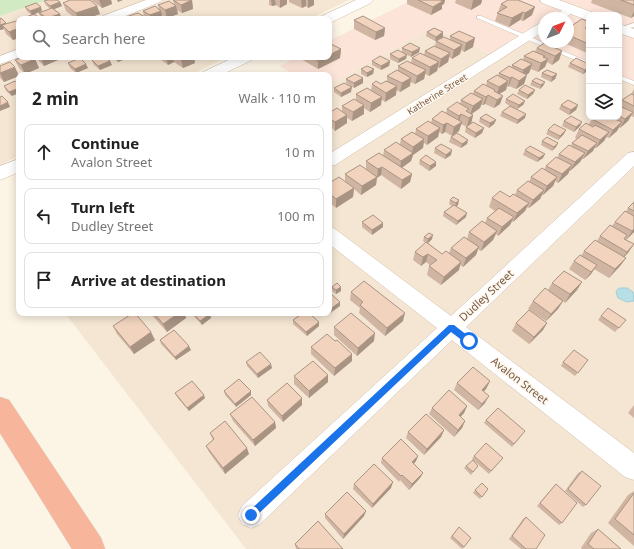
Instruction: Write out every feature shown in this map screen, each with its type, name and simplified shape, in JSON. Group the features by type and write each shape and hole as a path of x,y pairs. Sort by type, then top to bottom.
{"highway":[{"path":"0,409 90,549"}],"street":[{"path":"115,16 156,0"},
{"path":"332,17 366,0"},
{"path":"559,3 586,15"},
{"path":"625,27 634,34"},
{"name":"Katherine Street","path":"332,159 538,30"},
{"path":"0,60 16,54"},
{"path":"215,72 241,60"},
{"name":"Dudley Street","path":"251,515 634,157"},
{"path":"0,174 16,166"},
{"name":"Avalon Street","path":"332,236 634,468"}],"lane":[{"path":"479,16 586,63"},
{"path":"622,78 634,83"}],"shaded area":[{"path":"47,0 349,0 315,16 16,16 16,60 222,60 196,72 16,72 16,157 0,165 0,16"},
{"path":"412,0 634,0 634,83 622,78 622,12 586,12 586,63 552,48 574,48 574,12 538,12 538,42 527,37 497,57 432,27 332,83 332,72 289,72 280,66 291,60 332,60 332,40"},
{"path":"432,27 497,57 527,37 538,42 538,48 552,48 586,63 586,120 622,120 622,78 634,83 634,549 246,549 67,316 332,316 332,83"}],"green space":[{"path":"0,0 47,0 0,16"}],"water":[{"path":"620,288 627,288 633,292 634,301 627,302 618,298 616,292"}],"building":[{"path":"57,0 60,2 50,6 44,1"},
{"path":"70,0 90,0 97,6 76,13 63,3"},
{"path":"173,0 192,0 181,5"},
{"path":"418,0 440,0 443,1 433,7"},
{"path":"508,0 518,0 535,7 512,18 497,13 507,7 501,4"},
{"path":"621,0 634,0 634,5"},
{"path":"169,1 176,6 165,10 158,5"},
{"path":"36,3 41,7 30,11 25,7"},
{"path":"155,6 161,11 150,15 143,11"},
{"path":"52,8 60,14 44,16 39,13"},
{"path":"138,13 143,16 129,16"},
{"path":"363,16 385,28 376,32 354,20"},
{"path":"1,18 6,23 0,25 0,19"},
{"path":"582,19 586,21 586,43 574,38 574,24"},
{"path":"16,21 16,29 9,32 2,25"},
{"path":"434,28 443,32 436,37 427,32"},
{"path":"459,31 475,38 466,43 450,36"},
{"path":"444,37 462,45 454,50 436,41"},
{"path":"410,43 420,48 412,52 402,48"},
{"path":"332,44 341,49 332,54"},
{"path":"434,46 450,53 441,59 425,51"},
{"path":"537,48 555,48 562,51 555,56"},
{"path":"398,50 407,55 399,59 390,54"},
{"path":"533,51 545,56 543,57 548,59 541,63 524,56"},
{"path":"420,53 439,62 430,67 412,58"},
{"path":"380,56 390,61 381,66 372,61"},
{"path":"576,58 586,63 586,69 585,70 570,63"},
{"path":"521,59 532,64 523,70 512,65"},
{"path":"16,60 33,60 21,65"},
{"path":"75,60 82,60 86,64 75,69 68,63"},
{"path":"92,60 110,61 98,66"},
{"path":"407,61 426,70 417,76 398,66"},
{"path":"10,62 15,67 0,73 0,66"},
{"path":"367,66 374,69 367,73 361,69"},
{"path":"509,66 527,75 519,81 499,73"},
{"path":"397,70 411,78 402,83 387,76"},
{"path":"547,70 557,74 552,77 542,73"},
{"path":"355,74 363,78 354,83 346,79"},
{"path":"497,75 508,81 499,87 487,81"},
{"path":"536,78 545,82 541,85 532,81"},
{"path":"15,81 16,82 16,89 9,92 4,86"},
{"path":"376,81 381,84 386,81 397,86 386,93 372,84"},
{"path":"344,83 352,87 341,93 334,88"},
{"path":"483,84 503,96 497,100 488,95 486,97 474,91"},
{"path":"525,85 535,90 528,95 519,90"},
{"path":"367,88 382,97 371,103 356,94"},
{"path":"471,93 483,99 473,106 461,100"},
{"path":"513,94 525,101 519,105 506,99"},
{"path":"631,94 634,95 634,106 622,100"},
{"path":"2,96 8,102 0,106 0,97"},
{"path":"354,99 364,105 353,112 342,106"},
{"path":"568,100 578,105 571,110 561,105"},
{"path":"457,102 469,109 466,111 473,115 469,118 461,114 459,116 447,109"},
{"path":"510,106 526,114 518,120 502,112"},
{"path":"622,107 633,112 625,119 622,118"},
{"path":"337,108 347,115 335,122 332,120 332,111"},
{"path":"442,111 462,122 454,127 447,123 443,125 432,119"},
{"path":"486,114 496,120 490,123 480,118"},
{"path":"571,116 582,122 576,127 564,121"},
{"path":"594,120 617,120 622,122 613,130"},
{"path":"428,121 440,128 428,136 416,129"},
{"path":"473,122 484,128 476,133 466,127"},
{"path":"586,123 593,127 595,125 609,132 600,140 579,129"},
{"path":"554,124 566,130 560,136 548,130"},
{"path":"412,132 424,139 413,147 401,139"},
{"path":"457,133 468,140 462,144 451,137"},
{"path":"582,135 597,143 588,151 572,143"},
{"path":"547,137 558,143 554,147 542,141"},
{"path":"396,142 413,153 401,161 384,150"},
{"path":"441,144 452,150 446,155 435,148"},
{"path":"569,145 585,153 575,162 559,154"},
{"path":"530,146 545,154 539,158 525,150"},
{"path":"379,153 412,174 402,180 382,167 378,169 366,161"},
{"path":"426,155 436,162 430,166 420,160"},
{"path":"556,157 572,165 562,174 546,166"},
{"path":"360,165 377,177 362,186 345,174"},
{"path":"542,168 557,177 547,186 531,177"},
{"path":"339,177 354,188 336,199 332,196 332,181"},
{"path":"528,181 544,190 533,200 517,190"},
{"path":"500,191 510,197 513,194 529,203 517,213 492,198"},
{"path":"453,197 459,200 456,203 450,200"},
{"path":"634,202 634,211 628,208"},
{"path":"454,205 467,213 458,221 444,212"},
{"path":"499,208 514,217 502,227 487,218"},
{"path":"625,211 634,216 634,229 632,231 615,222"},
{"path":"373,215 383,223 372,230 362,222"},
{"path":"482,221 497,231 484,242 469,232"},
{"path":"610,225 627,235 624,239 634,244 627,252 600,236"},
{"path":"429,233 433,235 428,239 424,237"},
{"path":"464,237 479,247 466,258 451,248"},
{"path":"595,240 626,258 615,269 584,251"},
{"path":"426,242 442,254 446,251 461,262 444,277 429,266 437,260 428,254 423,257 415,252"},
{"path":"580,255 597,265 591,272 574,261"},
{"path":"564,271 582,282 570,294 552,283"},
{"path":"364,281 405,313 387,328 360,305 363,302 351,292"},
{"path":"337,283 341,287 336,290 332,287"},
{"path":"545,288 563,301 551,314 533,301"},
{"path":"332,295 340,302 332,308"},
{"path":"608,308 626,320 619,328 601,316"},
{"path":"529,310 547,323 534,337 516,323"},
{"path":"351,313 375,333 358,348 334,327"},
{"path":"128,316 138,316 151,332 130,347 113,326"},
{"path":"156,316 175,316 163,324"},
{"path":"196,316 207,316 200,321"},
{"path":"299,316 312,316 319,322 306,332 293,320"},
{"path":"174,330 189,346 175,357 160,340"},
{"path":"327,334 335,341 337,340 352,354 335,368 311,347"},
{"path":"574,350 588,360 578,373 563,362"},
{"path":"260,352 271,364 257,374 246,362"},
{"path":"313,361 328,375 309,391 294,376"},
{"path":"473,367 490,381 482,390 489,396 482,404 457,383"},
{"path":"239,379 251,391 235,404 224,391"},
{"path":"192,381 204,395 187,408 175,393"},
{"path":"287,383 302,398 282,416 267,400"},
{"path":"449,390 467,406 459,415 465,421 458,430 432,408"},
{"path":"252,397 275,422 253,440 230,414"},
{"path":"498,408 525,431 514,444 486,420"},
{"path":"426,414 444,430 427,449 408,432"},
{"path":"225,421 247,448 223,468 206,446 214,439 210,433"},
{"path":"401,439 418,456 412,462 423,473 412,484 382,458"},
{"path":"486,443 503,458 491,471 474,456"},
{"path":"473,460 478,466 473,472 466,466"},
{"path":"374,464 393,482 373,504 354,484"},
{"path":"582,471 601,486 586,505 568,489"},
{"path":"482,483 488,489 482,497 475,490"},
{"path":"556,484 577,503 562,523 540,503"},
{"path":"347,492 366,511 344,534 325,514"},
{"path":"634,493 634,535 615,519"},
{"path":"526,517 545,535 536,549 526,549 512,536"},
{"path":"318,521 343,549 299,549 295,544"},
{"path":"459,527 471,538 464,547 452,536"},
{"path":"598,529 621,549 594,549 588,544"}],"route":[{"path":"251,515 451,328 469,341"}]}
